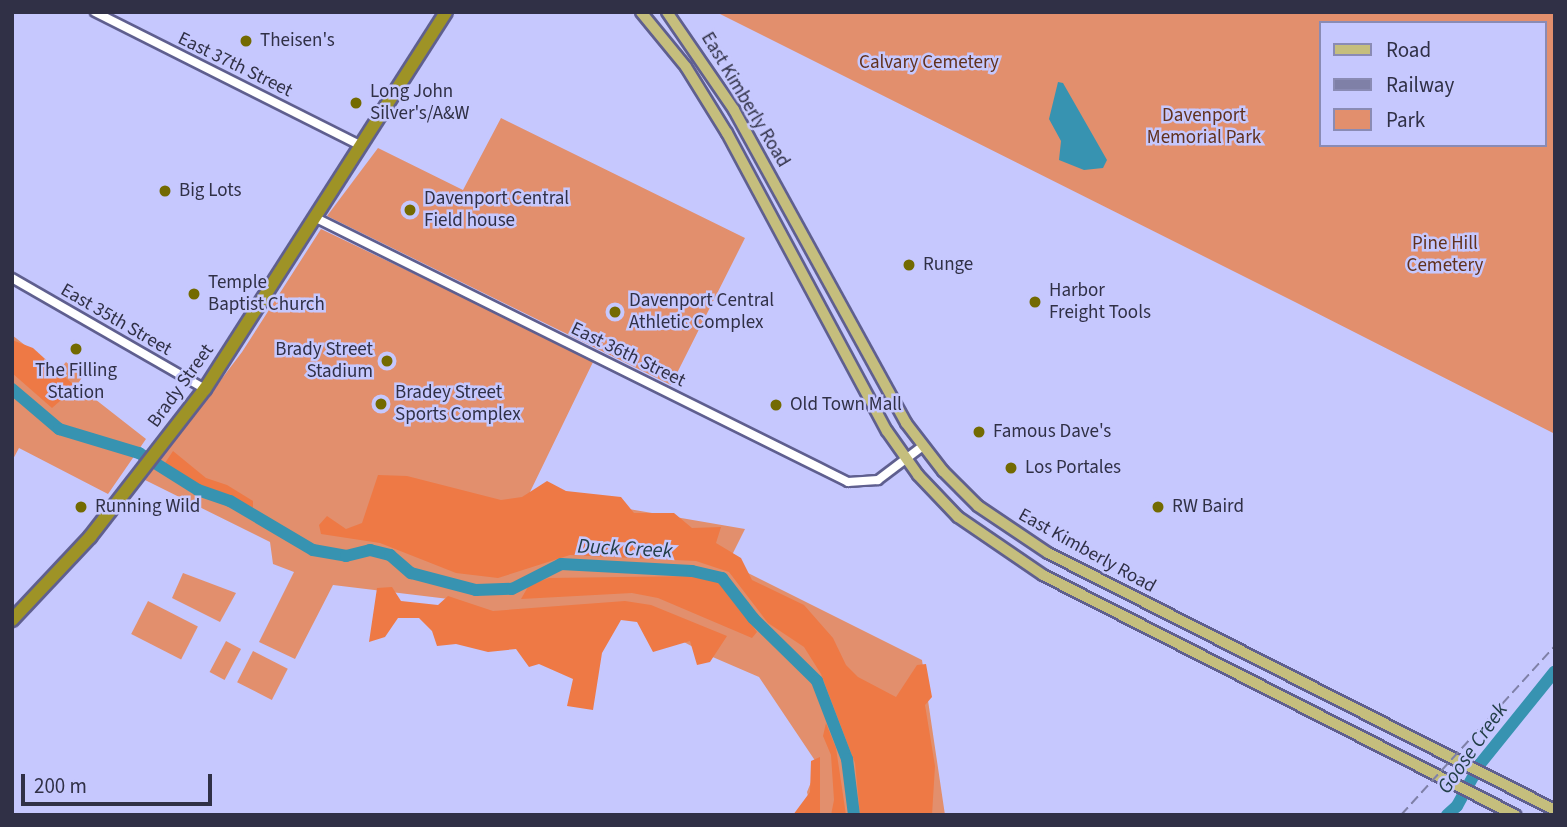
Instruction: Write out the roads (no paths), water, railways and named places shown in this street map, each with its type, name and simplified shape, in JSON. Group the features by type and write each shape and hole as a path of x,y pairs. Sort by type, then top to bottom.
{"highway":[{"name":"Brady Street","path":"12,620 82,546 205,389 446,12"}],"main road":[{"name":"East Kimberly Road","path":"641,12 686,67 727,133 842,350 906,458 958,517 1018,561 1515,815"},
{"name":"East Kimberly Road","path":"667,12 728,100 906,423 968,497 1024,539 1554,813"}],"street":[{"name":"East 37th Street","path":"95,12 361,146"},
{"name":"East 36th Street","path":"316,218 848,482 878,480 923,446"},
{"name":"East 35th Street","path":"12,278 205,389"}],"water":[{"path":"1058,82 1063,83 1107,160 1103,168 1084,170 1059,160 1061,141 1049,119"}],"waterway":[{"name":"Duck Creek","path":"12,389 59,429 139,453 198,490 230,501 313,550 346,556 370,550 390,555 411,573 476,590 512,589 561,564 692,571 722,578 753,618 817,681 847,759 854,815"},
{"name":"Goose Creek","path":"1447,815 1457,806 1480,764 1555,671"}],"railway":[{"path":"1401,815 1555,646"}],"place":[{"name":"Theisen's","path":"246,41"},
{"name":"Long John Silver's/A&W","path":"356,103"},
{"name":"Big Lots","path":"165,191"},
{"name":"Davenport Central Field house","path":"410,210"},
{"name":"Runge","path":"909,265"},
{"name":"Temple Baptist Church","path":"194,294"},
{"name":"Harbor Freight Tools","path":"1035,302"},
{"name":"Davenport Central Athletic Complex","path":"615,312"},
{"name":"The Filling Station","path":"76,349"},
{"name":"Brady Street Stadium","path":"387,361"},
{"name":"Bradey Street Sports Complex","path":"381,404"},
{"name":"Old Town Mall","path":"776,405"},
{"name":"Famous Dave's","path":"979,432"},
{"name":"Los Portales","path":"1011,468"},
{"name":"Running Wild","path":"81,507"},
{"name":"RW Baird","path":"1158,507"}],"park label":[{"name":"Calvary Cemetery","path":"929,63"},
{"name":"Davenport Memorial Park","path":"1204,127"},
{"name":"Pine Hill Cemetery","path":"1445,255"}]}
